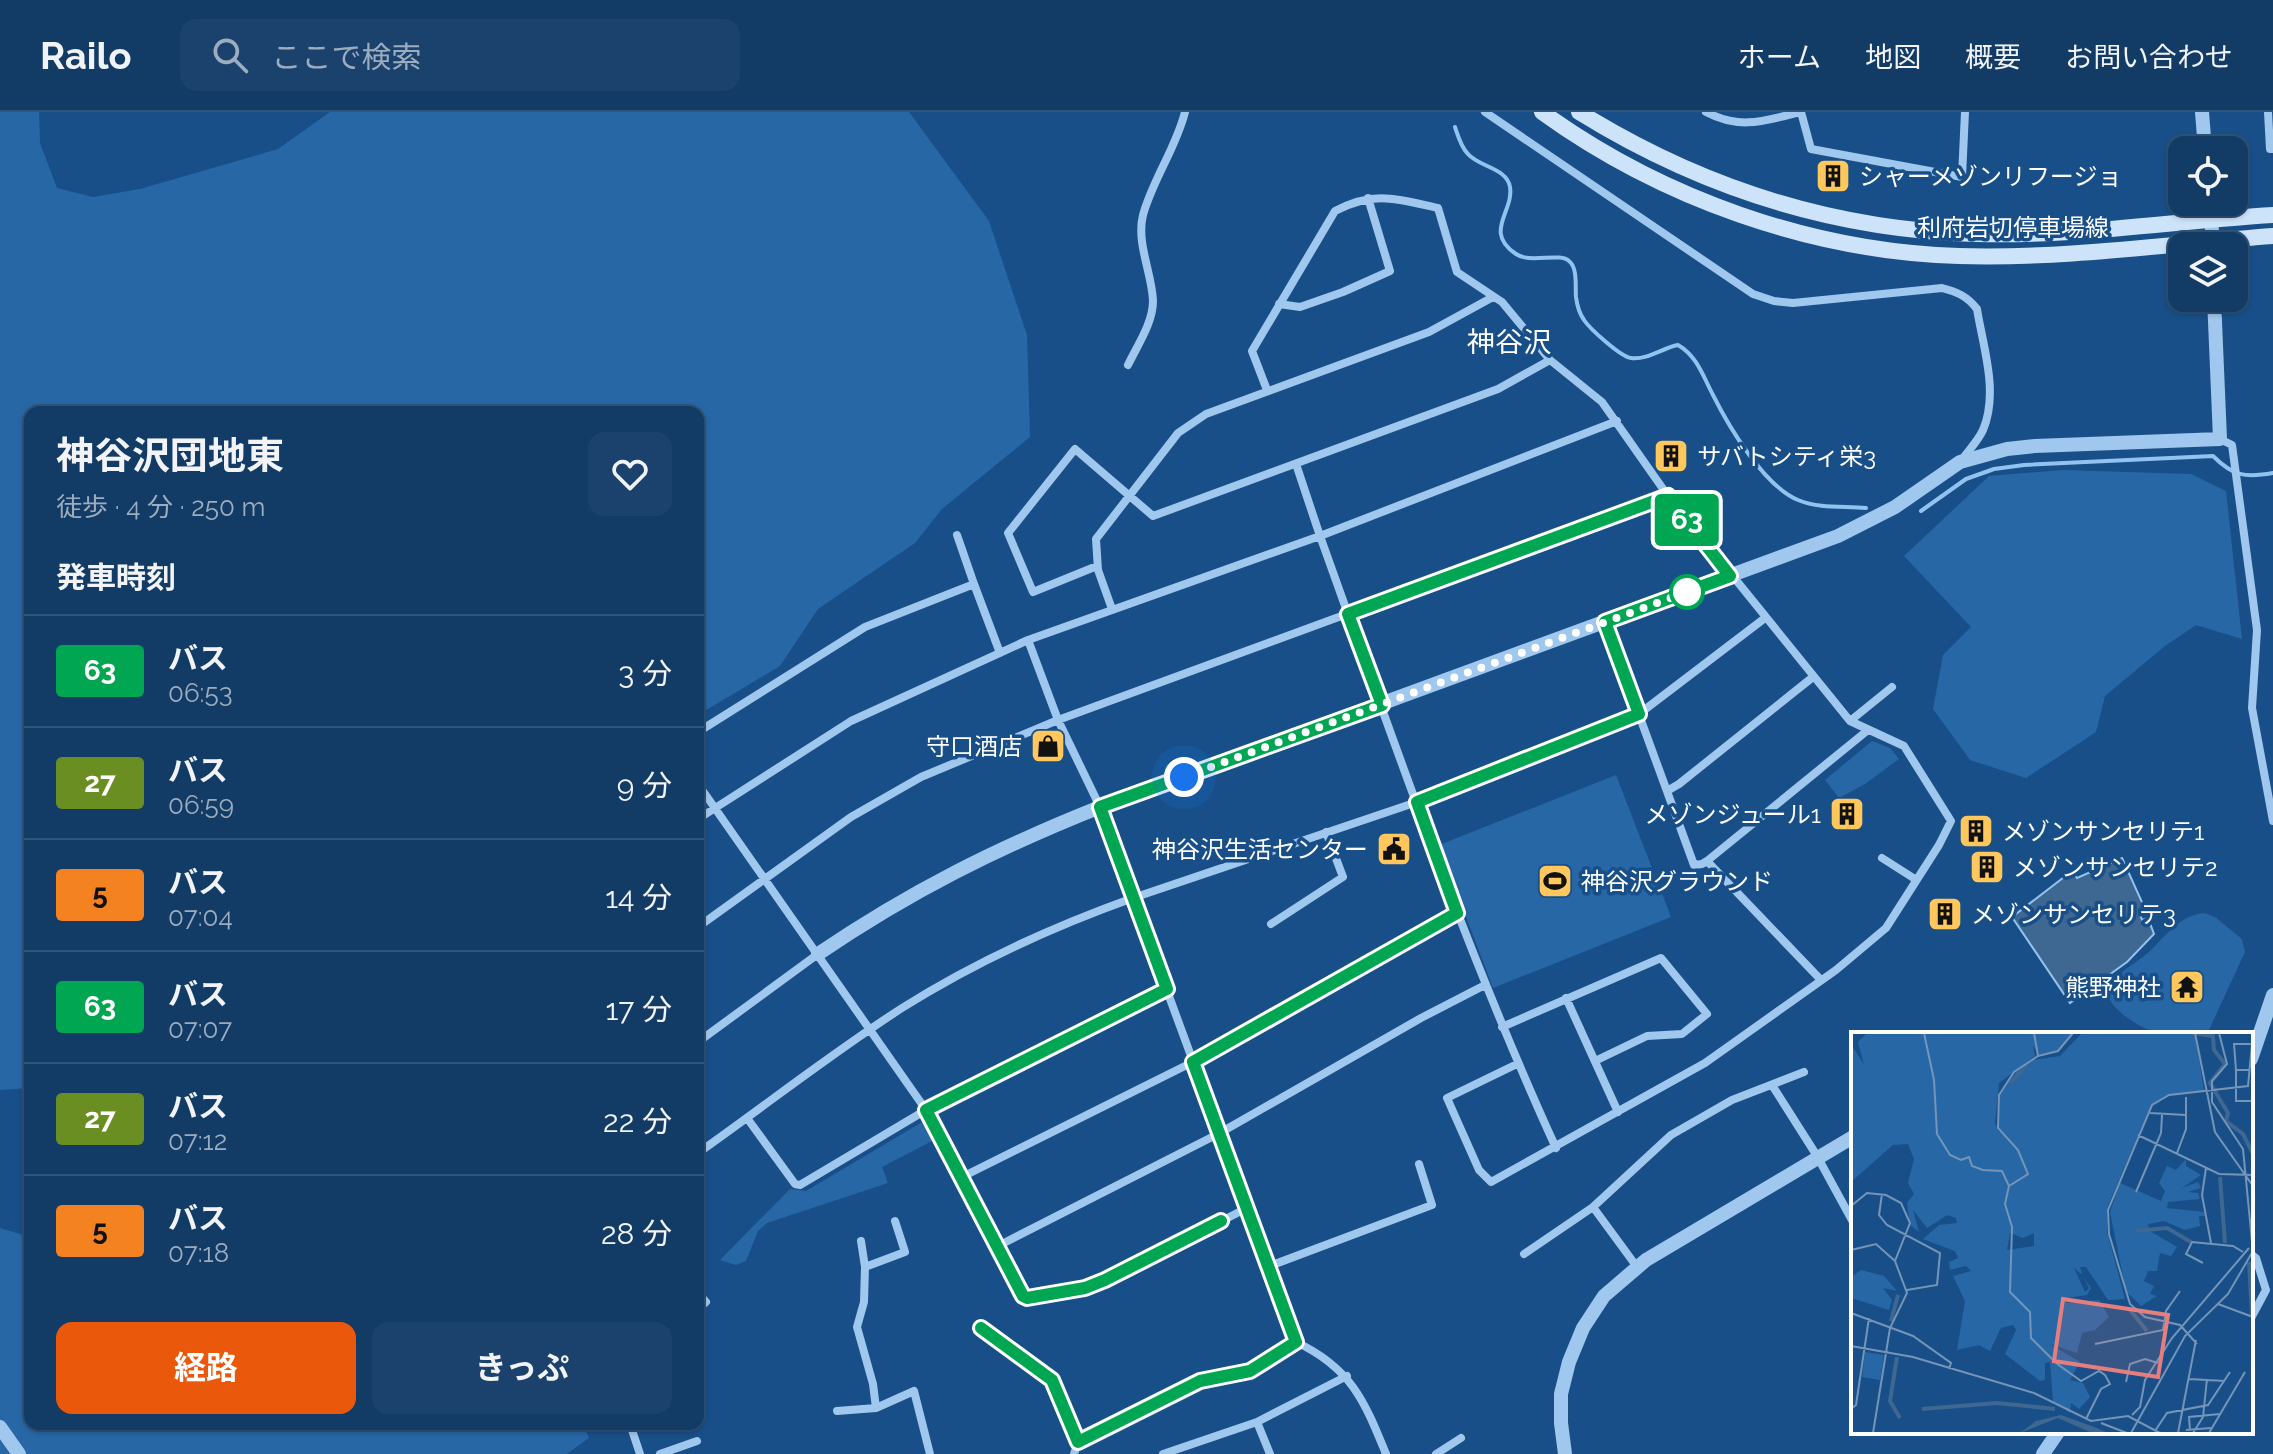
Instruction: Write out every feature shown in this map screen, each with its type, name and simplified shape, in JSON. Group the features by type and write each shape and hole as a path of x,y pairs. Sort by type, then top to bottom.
{"main road":[{"name":"利府岩切停車場線","path":"1542,112 1570,132 1669,186 1744,216 1851,244 1915,253 2014,256 2168,247"},
{"name":"利府岩切停車場線","path":"1579,112 1680,168 1737,191 1798,210 1860,223 1978,234 2113,229 2273,215"},
{"name":"利府岩切停車場線","path":"2248,239 2273,236"}],"street":[{"path":"1128,365 1151,317 1153,301 1142,234 1143,217 1162,165 1179,135 1185,112"},
{"path":"704,1038 818,954 899,901 1021,839 1100,807 1838,536 1895,507 1960,462 1982,433 1991,394 1977,309 1960,293 1942,288 1793,303 1753,294 1485,112"},
{"path":"1706,112 1722,121 1740,123 1800,112 1811,149 1962,177 1965,112"},
{"path":"2202,112 2204,136"},
{"path":"2268,112 2270,149 2273,149"},
{"path":"1267,390 1252,351 1335,211 1368,198 1383,196 1438,208 1457,272 1502,302 1550,360 1602,402 1668,496 1813,677 1850,721 1904,746 1951,821 1883,932 1705,1063 1495,1182 1479,1170 1447,1098 1517,1064"},
{"path":"1279,304 1300,307 1390,271 1368,198"},
{"path":"2212,216 2212,232"},
{"path":"1112,609 1097,566 1096,539 1178,433 1206,414 1429,332 1493,297"},
{"path":"2215,312 2220,439"},
{"path":"1097,566 1033,592 1008,533 1075,449 1153,516 1498,389 1550,360"},
{"path":"704,815 851,721 1028,640 1320,536 1617,421"},
{"path":"1960,462 2007,449 2035,446 2220,439 2232,445 2257,630 2252,708 2273,821"},
{"path":"1296,464 1457,913 1517,1064 1556,1148"},
{"path":"704,923 851,817 921,777 1058,720 1668,496"},
{"path":"957,535 1000,653"},
{"path":"704,728 865,627 974,584"},
{"path":"704,1149 871,1030 939,986 1006,949 1133,898 1417,802 1639,714 1765,618"},
{"path":"1605,622 1694,865 1707,861 1868,730"},
{"path":"1028,640 1058,720 1100,807 1296,1342 1311,1349 1347,1376 1370,1414 1386,1454"},
{"path":"1667,791 1813,677"},
{"path":"1850,721 1892,687"},
{"path":"704,793 926,1110 1023,1296 1055,1294 1105,1280 1245,1209"},
{"path":"1271,924 1343,877 1326,832"},
{"path":"1882,858 1915,879"},
{"path":"1707,861 1821,980"},
{"path":"962,1177 1193,1062 1457,913"},
{"path":"1502,1027 1658,957 1707,1011 1682,1034 1647,1036 1595,1061"},
{"path":"998,1246 1218,1134 1485,985"},
{"path":"747,1118 795,1184 800,1185 926,1110 1167,989"},
{"path":"2253,1054 2270,1014 2273,995"},
{"path":"1566,998 1618,1112"},
{"path":"1524,1254 1616,1189 1671,1135 1725,1104 1804,1072"},
{"path":"1772,1085 1817,1156 1851,1227"},
{"path":"1565,1454 1561,1394 1569,1362 1583,1328 1604,1296 1637,1267 1851,1138"},
{"path":"1267,1267 1432,1205 1419,1164"},
{"path":"1593,1207 1637,1267"},
{"path":"865,1267 905,1252 895,1221"},
{"path":"861,1241 865,1267 864,1302 857,1327 873,1384 876,1408"},
{"path":"2253,1256 2269,1292 2253,1315"},
{"path":"981,1328 1052,1380 1078,1442 1074,1454"},
{"path":"1078,1442 1200,1381 1250,1371 1296,1342"},
{"path":"1163,1454 1257,1422 1347,1376"},
{"path":"837,1411 876,1408 914,1391 930,1454"},
{"path":"1257,1422 1270,1454"},
{"path":"0,1427 19,1454"},
{"path":"632,1430 640,1454"},
{"path":"2043,1454 2057,1434"},
{"path":"1436,1454 1461,1438"},
{"path":"660,1454 697,1441"}],"shaded area":[{"path":"0,112 39,112 40,143 57,188 93,197 140,189 278,149 330,112 909,112 989,221 1027,335 1030,437 942,509 915,543 818,609 780,666 704,711 704,406 24,406 24,1088 0,1090"},
{"path":"2063,470 2191,474 2226,491 2242,639 2196,625 2165,646 2105,696 2096,732 2026,778 1970,760 1933,709 1943,655 1971,627 1904,556 1989,476"},
{"path":"1872,741 1890,748 1899,759 1865,784 1839,798 1825,780"},
{"name":"神谷沢グラウンド","path":"1616,775 1671,917 1493,988 1439,845"},
{"path":"2122,858 2146,911 2140,914 2142,920 2148,918 2154,934 2127,962 2070,1003 2012,917 2072,871 2077,878"},
{"path":"2204,913 2215,917 2242,939 2245,952 2208,1032 2150,1031 2115,1007 2108,992 2110,984 2180,922"},
{"path":"924,1121 934,1140 882,1167 888,1183 767,1223 758,1231 746,1261 736,1265 720,1260 790,1189 806,1191"},
{"path":"0,1228 24,1235 24,1430 586,1430 589,1438 567,1454 0,1454"}],"waterway":[{"path":"1455,127 1468,154 1508,181 1510,196 1501,230 1506,246 1522,257 1569,261 1575,273 1580,312 1599,336 1631,358 1678,345 1695,361 1738,439 1760,469 1785,493 1806,503 1866,508"},
{"path":"1921,511 1966,479 1994,469 2024,465 2213,456 2240,474 2273,473"}],"bus line":[{"name":"63","path":"981,1328 1052,1380 1078,1442 1200,1381 1250,1371 1296,1342 1193,1062 1457,913 1417,802 1639,714 1605,622 1730,576 1668,496 1348,614 1382,705 1100,807 1167,989 926,1110 1023,1296 1027,1298 1085,1288 1221,1221"}],"place":[{"name":"シャーメゾンリフージョ","path":"1833,176"},
{"name":"サバトシティ栄3","path":"1671,456"},
{"name":"守口酒店","path":"1048,746"},
{"name":"メゾンジュール1","path":"1847,814"},
{"name":"メゾンサンセリテ1","path":"1976,831"},
{"name":"神谷沢生活センター","path":"1394,849"},
{"name":"メゾンサンセリテ2","path":"1987,867"},
{"name":"神谷沢グラウンド","path":"1555,881"},
{"name":"メゾンサンセリテ3","path":"1945,914"},
{"name":"熊野神社","path":"2187,987"}],"district":[{"name":"神谷沢","path":"1509,342"}],"route":[{"path":"1184,777 1687,592"}]}
